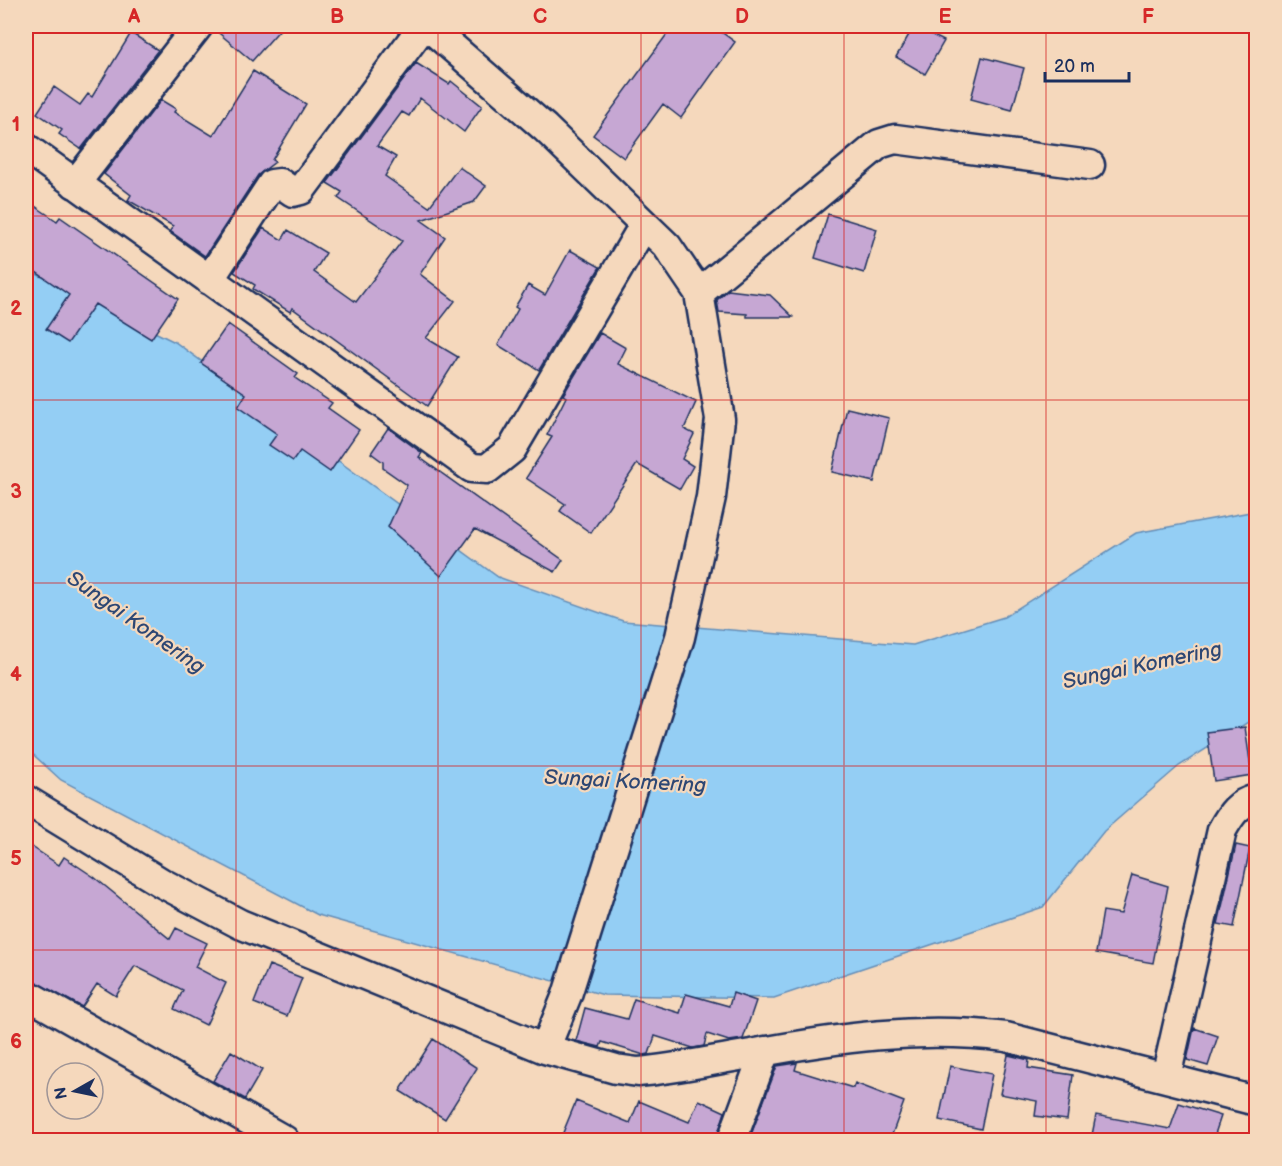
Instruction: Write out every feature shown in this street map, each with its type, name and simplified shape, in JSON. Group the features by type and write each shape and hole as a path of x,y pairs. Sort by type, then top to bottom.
{"street":[{"path":"75,184 198,26"},
{"path":"209,280 272,184 280,183 292,192 301,190 423,26"},
{"path":"428,26 545,128 668,246 699,293 720,419 711,497 680,637 567,994 545,1049"},
{"path":"699,293 879,144 895,138 1090,165"},
{"path":"26,148 472,468 488,469 512,449 644,225"},
{"path":"1166,1077 1222,830 1231,814 1244,802 1257,799"},
{"path":"26,800 162,883 240,924 545,1049 616,1069 638,1072 882,1034 929,1031 971,1033 1006,1037 1257,1101"},
{"path":"26,994 284,1140"},
{"path":"732,1140 765,1051"}],"water":[{"name":"Sungai Komering","path":"26,269 175,342 498,577 623,621 913,645 1004,617 1136,533 1256,511 1256,722 1248,722 1179,766 1104,831 1043,907 774,998 604,995 318,915 61,780 26,748"}],"building":[{"path":"214,26 283,26 252,61 214,29"},
{"path":"673,26 713,26 735,42 681,118 663,104 624,158 593,135"},
{"path":"914,26 944,41 925,74 896,57"},
{"path":"131,33 158,50 81,149 59,134 62,130 37,113 54,87 80,105 88,94 92,97"},
{"path":"982,57 1024,68 1012,110 971,99"},
{"path":"416,63 449,84 451,81 482,106 464,132 420,98 409,116 402,112 377,146 396,157 385,176 429,207 459,167 486,186 474,202 421,220 445,237 420,274 455,301 426,338 458,357 427,406 292,308 290,312 253,289 255,285 234,272 263,228 282,240 288,230 326,253 314,272 356,302 402,241 338,198 342,192 327,183"},
{"path":"253,71 306,104 272,160 275,162 258,175 205,256 170,231 173,226 128,200 131,195 104,174 161,100 176,109 174,112 213,136"},
{"path":"26,200 57,221 60,217 178,299 151,339 95,304 68,343 46,329 69,295 26,265"},
{"path":"828,214 877,229 864,273 815,258"},
{"path":"570,250 600,267 539,370 498,345 528,285 545,295"},
{"path":"728,290 770,295 793,317 747,317 747,314 719,312 717,300"},
{"path":"228,324 298,374 295,378 332,403 328,408 359,430 330,472 300,451 293,461 269,445 277,434 238,407 246,394 201,363"},
{"path":"600,333 626,348 618,364 696,402 684,429 694,434 682,459 693,466 680,489 637,464 591,533 560,511 565,504 526,478 552,437 547,435 566,397 563,395"},
{"path":"847,408 889,418 874,482 832,472"},
{"path":"388,428 422,453 419,457 563,560 555,572 475,529 441,576 388,527 407,485 383,468 383,462 371,453"},
{"path":"1245,727 1252,775 1214,781 1207,732"},
{"path":"26,843 59,865 64,857 94,877 170,939 176,928 207,943 195,967 226,983 206,1025 174,1009 183,990 135,966 116,996 97,984 82,1007 26,977"},
{"path":"1236,845 1250,848 1234,927 1218,924"},
{"path":"1132,875 1168,886 1153,963 1096,953 1103,911 1121,914"},
{"path":"269,965 302,978 287,1016 254,1003"},
{"path":"733,993 756,1001 743,1039 729,1041 707,1034 704,1046 693,1048 655,1036 649,1054 644,1055 602,1042 600,1047 576,1041 585,1008 627,1019 634,999 680,1013 686,994 729,1006"},
{"path":"1194,1028 1218,1036 1208,1066 1187,1060"},
{"path":"433,1039 477,1068 445,1119 400,1091"},
{"path":"231,1051 262,1070 245,1099 213,1081"},
{"path":"1008,1055 1029,1060 1028,1068 1073,1075 1067,1120 1035,1116 1037,1101 1000,1094"},
{"path":"797,1063 795,1070 853,1088 855,1083 904,1102 890,1140 749,1140 777,1066"},
{"path":"950,1066 992,1074 981,1129 939,1120"},
{"path":"699,1100 725,1112 716,1140 560,1140 576,1101 630,1123 639,1101 689,1122"},
{"path":"1179,1103 1221,1116 1213,1140 1091,1140 1096,1115 1170,1129"}]}
